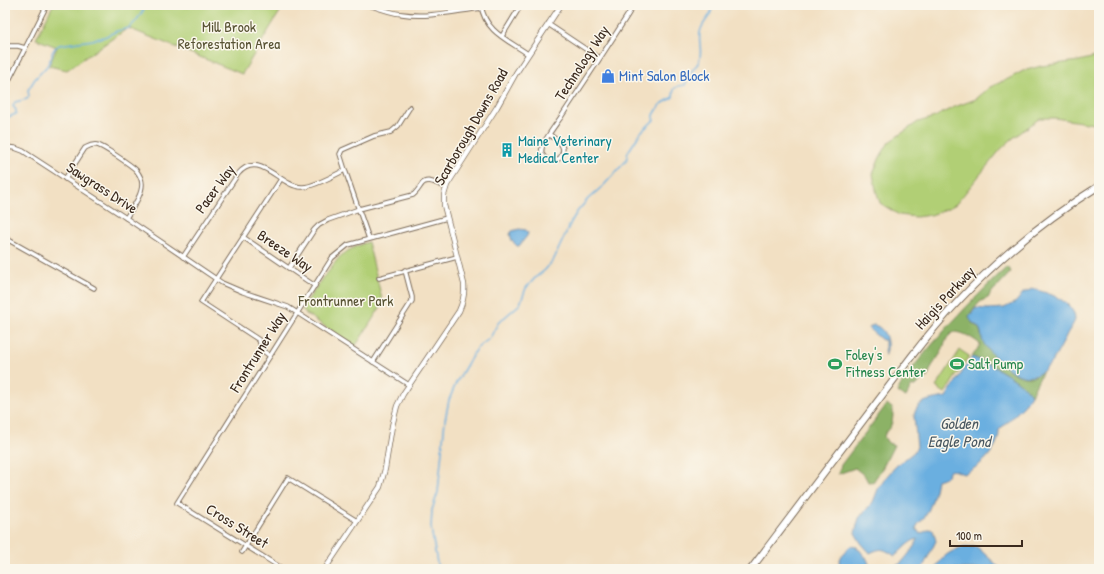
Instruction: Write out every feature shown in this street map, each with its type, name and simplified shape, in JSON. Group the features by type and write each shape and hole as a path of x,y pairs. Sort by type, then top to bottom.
{"main road":[{"name":"Haigis Parkway","path":"751,569 926,337 960,298 1023,240 1067,207 1099,186"}],"street":[{"path":"5,88 47,5"},
{"path":"369,5 393,13 412,15 441,13 482,7 487,24 528,54"},
{"path":"502,36 521,5"},
{"name":"Scarborough Downs Road","path":"325,569 380,487 394,415 400,400 459,311 462,304 464,287 447,218 444,199 446,187 497,107 528,54 561,5"},
{"name":"Technology Way","path":"550,135 563,147 560,158 554,161 544,157 542,147 634,5"},
{"path":"548,24 599,58"},
{"path":"5,46 18,46 25,48"},
{"path":"369,239 340,154 342,150 374,136 391,132 398,126 410,107"},
{"path":"65,179 87,147 97,145 108,151 134,168 141,180 142,188 140,194 126,218"},
{"name":"Sawgrass Drive","path":"5,147 23,151 230,287 278,302 298,312 409,385"},
{"name":"Pacer Way","path":"183,257 241,170 248,166 258,166 295,186 306,187 345,170"},
{"path":"270,356 262,350 259,340 201,302 215,278 281,179"},
{"path":"288,268 314,230 328,220 359,209 413,195 425,181 446,187"},
{"name":"Frontrunner Way","path":"177,503 332,258 348,245 447,218"},
{"name":"Breeze Way","path":"242,237 315,286"},
{"path":"5,238 94,288"},
{"path":"379,278 457,257"},
{"path":"373,362 412,301 412,295 405,270"},
{"path":"242,552 288,478 357,521"},
{"name":"Cross Street","path":"177,503 283,569"}],"green space":[{"name":"Mill Brook Reforestation Area","path":"53,5 284,5 242,74 128,28 67,70 49,66 57,47 36,39"},
{"path":"1099,56 1099,124 1055,118 1040,118 1001,149 956,204 931,215 916,217 899,215 880,203 873,174 880,157 889,142 918,122 935,117 952,108 976,99 990,87 1023,71 1041,66 1079,61"},
{"name":"Frontrunner Park","path":"368,242 383,303 355,347 305,313 303,311 303,307 323,277 343,254"},
{"path":"1007,267 1011,272 988,298 981,301 971,312 972,323 979,328 983,340 991,353 1008,369 1020,376 1029,377 1035,376 1043,371 1031,395 1021,384 987,363 972,357 980,345 979,343 964,334 957,332 953,332 947,338 941,353 932,366 927,378 923,378 917,385 911,387 906,397 897,392 912,369 939,337 967,306"},
{"name":"Salt Pump","path":"960,350 969,356 945,393 936,387"},
{"path":"887,404 893,409 893,416 891,425 884,437 888,443 894,445 883,467 873,482 868,482 865,476 855,468 838,474 841,465"}],"water":[{"path":"519,229 526,230 528,233 519,246 517,246 512,241 510,234 512,231"},
{"path":"1032,289 1045,292 1059,298 1074,313 1075,320 1061,347 1049,365 1042,372 1034,376 1025,376 1015,373 992,354 983,342 979,328 971,321 969,316 976,308 1004,308 1016,302 1023,293"},
{"path":"873,325 878,326 881,329 886,338 887,348 885,357 885,340 882,340 870,330 869,328"},
{"name":"Golden Eagle Pond","path":"972,357 987,363 1021,384 1031,395 1024,406 999,430 995,445 985,460 964,474 949,471 946,477 937,480 928,511 916,528 920,534 930,529 933,530 936,541 922,569 887,569 901,563 918,539 908,544 895,556 880,549 870,553 855,533 859,518 873,502 878,489 887,476 896,466 914,452 917,447 914,416 918,406 926,401 946,397"},
{"path":"850,546 857,547 867,559 871,569 837,569 841,557"},
{"path":"963,547 977,547 1000,569 935,569 946,555"}],"waterway":[{"path":"5,125 8,117 16,114 16,110 13,106 15,102 27,99 29,96 28,90 35,79 47,66 55,48 59,45 104,37 117,31 129,28 147,5"},
{"path":"438,569 431,528 432,510 438,492 445,420 449,400 456,383 476,349 490,338 498,323 520,304 526,288 554,259 577,212 626,161 628,152 641,132 654,120 654,115 660,105 673,97 674,89 678,86 685,85 690,74 698,64 701,54 701,29 711,13 712,5"},
{"path":"1097,65 1099,50"}],"place":[{"name":"Mint Salon Block","path":"608,76"},
{"name":"Maine Veterinary Medical Center","path":"507,150"},
{"name":"Foley's Fitness Center","path":"835,364"},
{"name":"Salt Pump","path":"957,364"}]}
